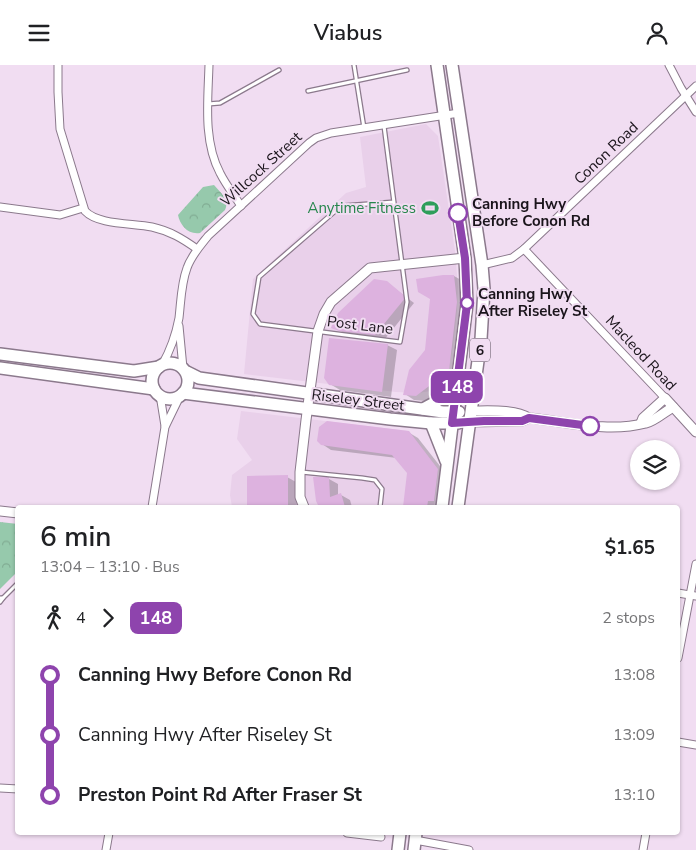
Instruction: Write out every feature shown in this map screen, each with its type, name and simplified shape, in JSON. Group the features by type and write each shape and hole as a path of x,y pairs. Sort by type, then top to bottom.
{"highway":[{"name":"6","path":"437,65 465,258 467,304 442,505"},
{"name":"6","path":"452,65 482,265 483,313 458,505"},
{"name":"Riseley Street","path":"0,355 134,371 173,363 195,378 423,409 453,417"},
{"path":"157,392 152,382 154,373 160,366"},
{"name":"Riseley Street","path":"0,367 157,392 172,398 181,394 430,423 453,417 470,417"},
{"path":"181,394 187,387 188,379 185,370"},
{"path":"423,409 445,397 457,387"},
{"path":"430,423 447,465"},
{"path":"398,850 400,835"}],"street":[{"path":"58,65 60,129 83,208 87,214 96,219 151,227 176,234 198,249"},
{"path":"209,65 207,104 210,138 220,174 241,206"},
{"path":"669,65 685,96 696,112"},
{"name":"Conon Road","path":"482,265 512,258 524,249 696,86"},
{"name":"Willcock Street","path":"160,366 167,355 178,321 185,275 198,249 208,236 316,138 330,133 459,113"},
{"path":"0,207 60,215 83,208"},
{"name":"Macleod Road","path":"524,249 696,432"},
{"path":"303,505 300,497 300,471 318,331 331,302 370,268 465,258"},
{"name":"Willcock Street","path":"178,321 185,370"},
{"path":"157,392 165,427"},
{"path":"152,505 165,427 181,394"},
{"path":"641,423 665,398"},
{"name":"Riseley Street","path":"470,417 522,421 529,418 610,428 647,423 673,407"},
{"path":"0,511 15,513"},
{"path":"680,650 693,596 696,564"},
{"path":"680,593 693,596"},
{"path":"680,742 696,745"},
{"path":"0,787 15,789"},
{"path":"106,850 108,835"},
{"path":"364,835 381,837"},
{"path":"643,850 646,835"},
{"path":"415,841 469,850"}],"lane":[{"path":"354,65 364,129"},
{"path":"207,104 220,103 279,70"},
{"path":"308,91 407,70"},
{"path":"384,125 402,264"},
{"name":"Post Lane","path":"394,201 341,206 259,277 254,314 260,323 400,342 407,302 402,264"},
{"path":"300,471 375,480 382,489 380,505"},
{"path":"0,602 1,598 15,586"}],"shaded area":[{"path":"426,124 438,136 455,251 458,286 453,346 447,379 436,390 419,393 244,374 253,279 346,193 366,187 360,137"},
{"path":"241,411 409,431 438,469 434,505 232,505 230,495 232,475 252,460 237,439"}],"green space":[{"path":"214,185 226,200 225,210 200,233 188,231 183,226 178,215 203,187"},
{"path":"0,522 15,524 15,574 0,589"}],"building":[{"path":"454,275 457,302 449,371 416,396 403,395 409,370 425,350 430,299 418,292 416,279"},
{"path":"374,279 387,281 406,297 375,335 339,331 331,328 338,313"},
{"path":"329,338 388,344 382,392 329,385 324,378"},
{"path":"327,421 409,431 438,469 434,501 428,501 427,505 403,505 407,473 392,455 321,445 317,441 319,427"},
{"path":"288,475 288,505 247,505 247,476"},
{"path":"313,477 329,477 330,497 341,493 344,505 318,505"}],"bus line":[{"name":"148","path":"458,213 465,258 467,304 466,325 452,423 500,420 522,421 529,418 590,426"}],"place":[{"name":"Anytime Fitness","path":"430,208"},
{"name":"Canning Hwy Before Conon Rd","path":"458,213"},
{"name":"Canning Hwy After Riseley St","path":"467,303"}]}
